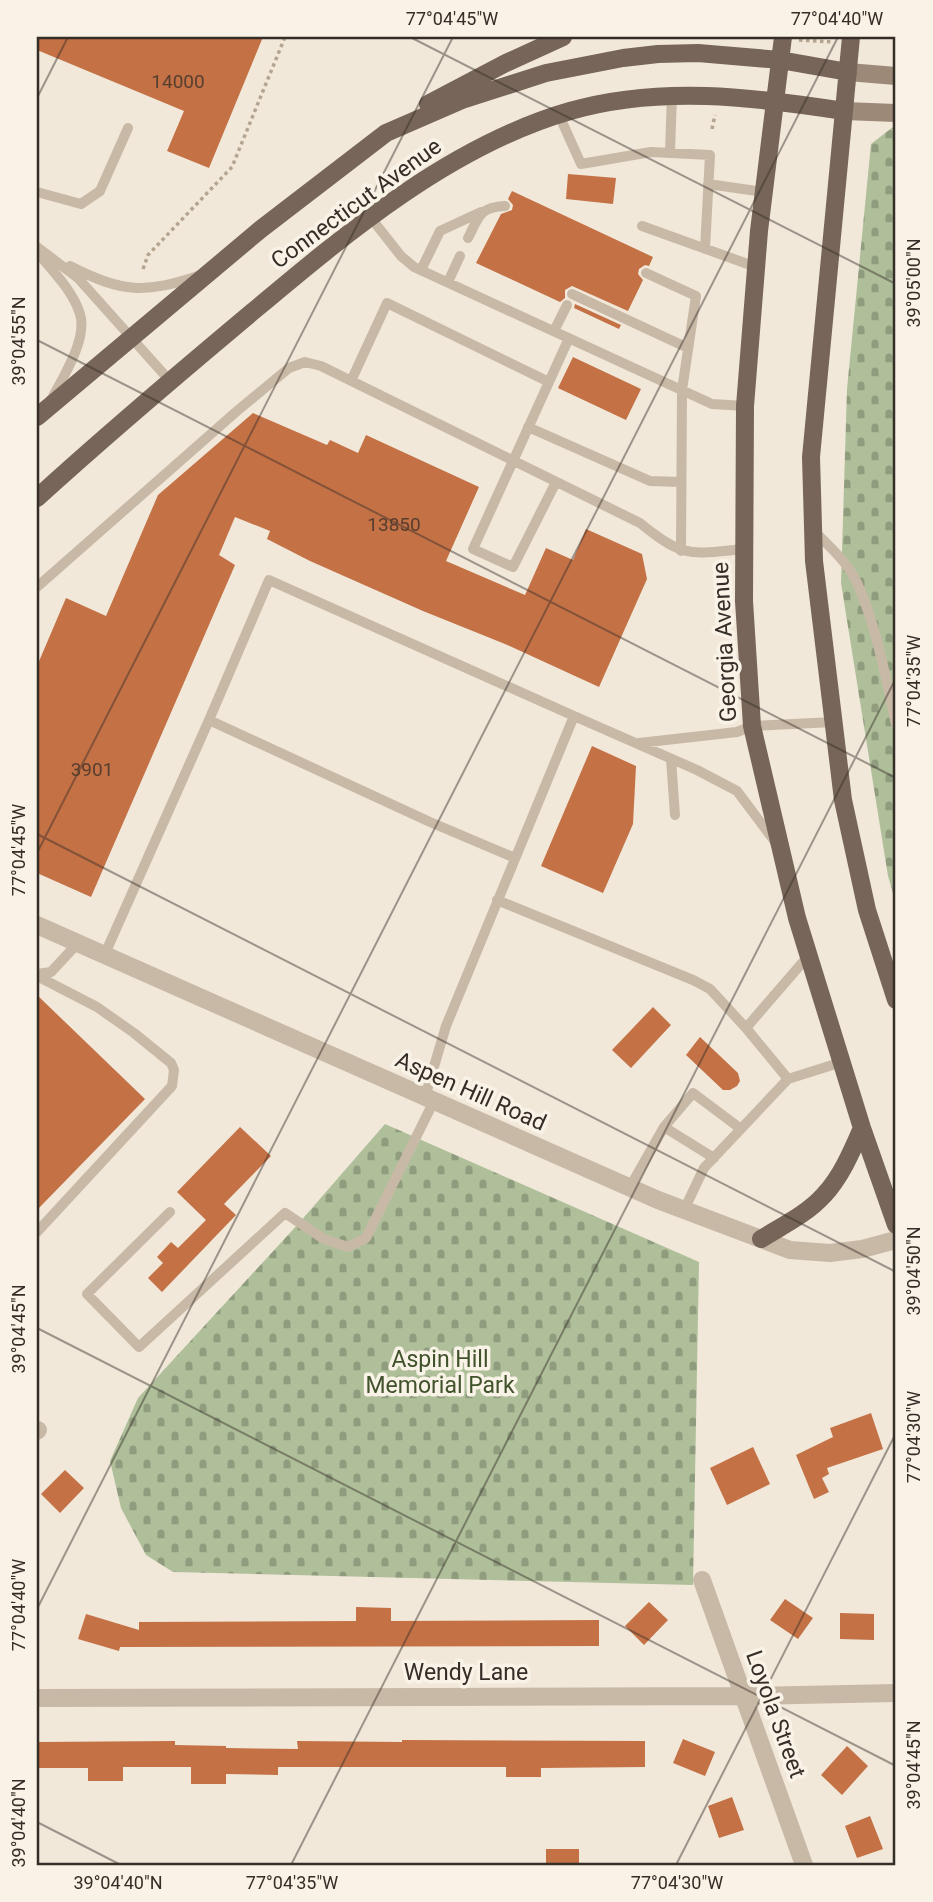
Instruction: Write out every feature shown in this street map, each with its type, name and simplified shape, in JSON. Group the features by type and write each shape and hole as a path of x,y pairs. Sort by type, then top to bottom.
{"main road":[{"path":"386,133 445,94 563,37"},
{"name":"Georgia Avenue","path":"783,38 756,267 744,406 744,601 752,726 809,955 862,1128 896,1225"},
{"path":"851,40 811,457 814,561 843,800 864,898 896,1000"},
{"name":"Connecticut Avenue","path":"41,413 261,229 386,133 462,100 546,73 657,54 698,53 780,60 848,72 896,76"},
{"name":"Connecticut Avenue","path":"37,498 170,381 371,218 453,161 508,134 559,115 629,99 672,95 774,100 844,111 896,113"},
{"path":"761,1239 823,1197 832,1186 862,1128"}],"street":[{"name":"Aspen Hill Road","path":"37,925 629,1187 790,1250 830,1253 862,1249 896,1240"},
{"name":"Loyola Street","path":"702,1580 804,1865"},
{"name":"Wendy Lane","path":"37,1698 744,1696 896,1693"}],"lane":[{"path":"670,152 672,95"},
{"path":"559,115 581,164 651,152 710,155 705,249"},
{"path":"37,192 50,198 81,204 100,191 128,128"},
{"path":"708,184 764,192"},
{"path":"421,270 440,231 490,206 505,206"},
{"path":"468,239 481,212"},
{"path":"371,218 401,256 421,270 712,404 744,406"},
{"path":"642,226 756,267"},
{"path":"37,248 99,281 126,288 159,288 210,272"},
{"path":"37,248 78,278 170,381"},
{"path":"37,248 73,299 81,315 82,326 77,349 41,413"},
{"path":"448,282 460,256"},
{"path":"646,272 696,296 682,390 681,551"},
{"path":"554,331 569,299 688,348"},
{"path":"351,381 387,303 549,382"},
{"path":"556,482 513,567 473,549 569,338"},
{"path":"37,587 237,411 289,368 304,362 321,366 640,523 681,551 691,554 744,549"},
{"path":"528,427 650,481 681,482"},
{"path":"813,531 833,550 856,580 870,619 896,724"},
{"path":"104,956 269,580 737,791 781,851"},
{"path":"170,1212 87,1294 139,1347 285,1213 324,1239 348,1247 366,1238 430,1099 446,1026 574,716"},
{"path":"209,720 514,858"},
{"path":"636,744 737,732 752,726 834,722"},
{"path":"671,759 676,815"},
{"path":"497,900 710,989 788,1079"},
{"path":"37,975 51,972 78,943"},
{"path":"746,1028 809,955"},
{"path":"37,975 97,1007 134,1033 170,1063 174,1080 172,1086 37,1232"},
{"path":"684,1210 704,1168 788,1079 842,1062"},
{"path":"629,1187 664,1127 693,1093 741,1129"},
{"path":"664,1127 713,1158"}],"path":[{"path":"143,270 148,255 232,167 285,37"},
{"path":"783,38 851,40"}],"green space":[{"path":"896,127 896,904 888,876 841,583 847,389 871,144"},
{"name":"Aspin Hill Memorial Park","path":"385,1124 699,1262 693,1585 173,1572 146,1555 121,1508 110,1461 138,1398 299,1223"}],"building":[{"path":"37,37 263,37 209,168 167,151 184,111 37,50"},
{"path":"568,174 616,178 613,204 566,199"},
{"path":"512,191 653,257 649,266 645,265 639,269 638,274 643,280 628,311 572,286 565,290 565,298 560,302 476,263 501,214 512,210 513,205 508,199"},
{"path":"575,304 621,325 619,329 574,308"},
{"path":"573,357 641,389 626,420 558,388"},
{"path":"253,413 327,445 330,440 358,453 366,435 479,487 446,561 525,595 546,548 573,560 586,529 642,554 647,579 599,687 310,561 267,539 270,531 235,517 219,555 235,565 91,897 37,873 37,666 66,598 106,616 158,495"},
{"path":"592,746 636,766 633,824 603,893 541,866"},
{"path":"37,995 145,1099 37,1210"},
{"path":"653,1007 671,1025 631,1068 612,1050"},
{"path":"700,1037 738,1073 740,1081 737,1086 723,1090 686,1055"},
{"path":"240,1127 271,1156 224,1204 236,1215 162,1292 148,1278 163,1263 157,1257 171,1242 178,1248 206,1220 177,1192"},
{"path":"871,1413 883,1449 827,1468 829,1474 822,1478 829,1492 814,1499 796,1455 833,1437 830,1428"},
{"path":"753,1447 770,1484 727,1505 710,1468"},
{"path":"65,1470 84,1488 60,1513 41,1494"},
{"path":"785,1599 813,1618 798,1639 770,1620"},
{"path":"649,1602 668,1620 644,1645 625,1626"},
{"path":"356,1607 391,1608 391,1621 599,1620 599,1646 120,1647 119,1651 78,1639 86,1614 139,1630 139,1622 356,1621"},
{"path":"840,1613 874,1614 874,1640 840,1639"},
{"path":"683,1739 715,1752 705,1776 673,1763"},
{"path":"175,1741 175,1745 298,1749 297,1741 645,1741 645,1767 541,1768 541,1777 506,1777 506,1767 278,1767 278,1775 226,1774 226,1784 191,1784 191,1767 123,1767 123,1781 88,1781 88,1768 37,1768 37,1742"},
{"path":"847,1746 868,1766 842,1795 821,1775"},
{"path":"732,1797 744,1830 719,1838 708,1806"},
{"path":"870,1816 883,1849 857,1858 845,1826"},
{"path":"546,1849 579,1849 579,1865 546,1865"}]}
